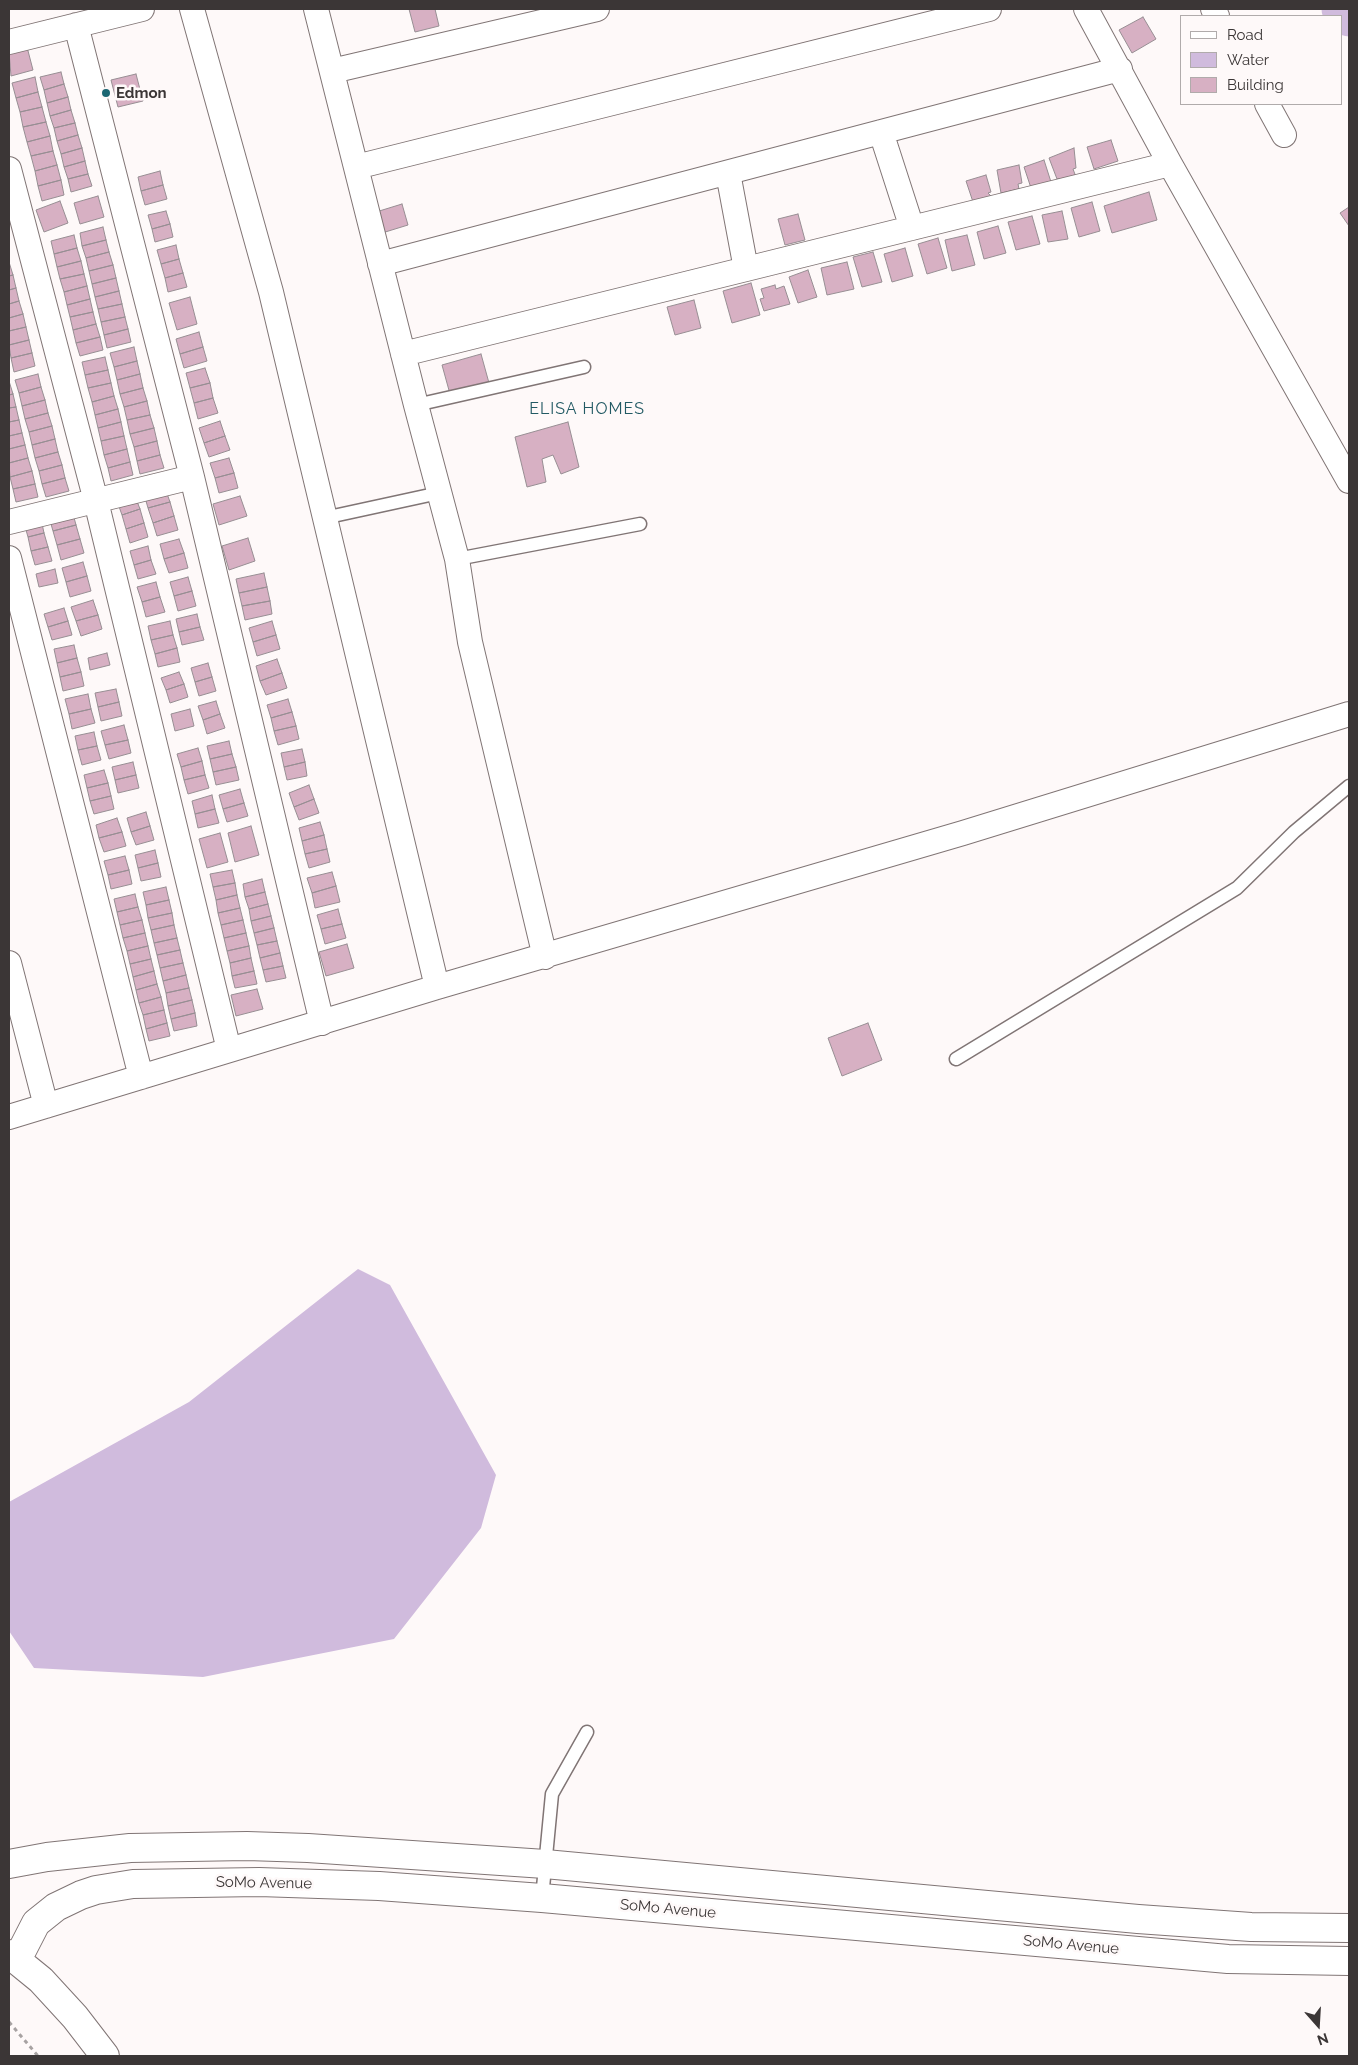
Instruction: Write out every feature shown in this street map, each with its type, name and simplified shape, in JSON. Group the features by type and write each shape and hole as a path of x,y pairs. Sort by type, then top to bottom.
{"street":[{"path":"9,42 142,9"},
{"path":"192,9 271,292 437,988"},
{"path":"316,9 457,559 470,642 545,957"},
{"path":"332,72 597,9"},
{"path":"356,167 989,9"},
{"path":"1086,9 1170,164 1349,481"},
{"path":"76,25 192,477 322,1023"},
{"path":"380,264 1120,70"},
{"path":"1268,105 1284,135"},
{"path":"881,132 912,228"},
{"path":"403,354 1170,164"},
{"path":"9,169 96,501 229,1050"},
{"path":"728,173 746,269"},
{"path":"9,522 192,477"},
{"path":"9,558 141,1077"},
{"path":"9,1117 437,988 953,836 1349,714"},
{"path":"9,963 46,1106"},
{"path":"9,1864 47,1857 130,1848 246,1846 366,1851 545,1864 1138,1919 1251,1927 1349,1928"},
{"name":"SoMo Avenue","path":"13,1957 36,1923 56,1907 96,1890 133,1884 259,1882 379,1886 542,1898 1228,1959 1349,1961"},
{"path":"13,1957 41,1980 70,2010 105,2056"}],"lane":[{"path":"416,405 584,367"},
{"path":"324,518 439,493"},
{"path":"457,559 640,524"},
{"path":"956,1059 1237,888 1294,832 1349,786"},
{"path":"542,1898 552,1794 587,1732"}],"path":[{"path":"9,2022 38,2056"}],"water":[{"path":"358,1269 390,1285 496,1475 481,1528 394,1639 203,1677 34,1668 9,1631 9,1502 189,1402"}],"building":[{"path":"409,9 435,9 439,26 415,32"},
{"path":"1143,17 1156,39 1132,53 1119,30"},
{"path":"27,47 33,70 11,76 9,52"},
{"path":"61,72 64,84 44,90 40,77"},
{"path":"136,74 143,101 118,107 111,80"},
{"path":"35,77 38,92 16,98 12,83"},
{"path":"64,84 68,97 47,103 44,90"},
{"path":"38,92 42,107 20,112 16,98"},
{"path":"68,97 71,110 50,116 47,103"},
{"path":"42,107 46,122 23,127 20,112"},
{"path":"71,110 75,123 54,128 50,116"},
{"path":"46,122 50,136 27,142 23,127"},
{"path":"75,123 78,135 57,141 54,128"},
{"path":"78,135 82,148 61,154 57,141"},
{"path":"50,136 53,151 31,156 27,142"},
{"path":"1111,140 1118,161 1094,169 1087,147"},
{"path":"82,148 85,161 64,167 61,154"},
{"path":"1074,148 1076,168 1073,169 1076,177 1057,179 1049,158"},
{"path":"53,151 57,165 35,171 31,156"},
{"path":"1044,160 1051,182 1031,188 1024,167"},
{"path":"85,161 88,174 68,179 64,167"},
{"path":"57,165 61,180 38,186 35,171"},
{"path":"1019,165 1022,183 1018,184 1019,189 1001,193 997,170"},
{"path":"160,171 163,185 141,191 138,177"},
{"path":"88,174 92,186 71,192 68,179"},
{"path":"986,175 991,192 988,193 991,196 973,202 966,181"},
{"path":"61,180 64,195 42,201 38,186"},
{"path":"163,185 167,199 145,205 141,191"},
{"path":"1149,192 1157,220 1112,233 1104,206"},
{"path":"98,196 104,217 80,224 74,203"},
{"path":"60,201 68,223 44,232 36,210"},
{"path":"1092,202 1100,231 1079,237 1071,208"},
{"path":"402,204 408,225 382,233 376,212"},
{"path":"1349,207 1349,226 1340,213"},
{"path":"166,211 170,224 152,229 148,215"},
{"path":"1062,211 1068,239 1048,242 1042,215"},
{"path":"798,214 805,240 785,245 778,219"},
{"path":"1032,216 1040,244 1016,250 1008,222"},
{"path":"170,224 173,237 155,242 152,229"},
{"path":"998,226 1006,253 984,259 977,232"},
{"path":"103,227 106,240 82,246 80,233"},
{"path":"74,235 77,248 54,254 51,241"},
{"path":"967,235 975,265 952,271 945,240"},
{"path":"938,238 947,268 927,274 918,244"},
{"path":"106,240 109,252 86,258 82,246"},
{"path":"176,245 179,259 161,264 157,250"},
{"path":"77,248 81,261 57,267 54,254"},
{"path":"905,248 913,276 892,282 884,254"},
{"path":"109,252 113,265 89,271 86,258"},
{"path":"873,252 882,282 862,287 853,257"},
{"path":"179,259 183,273 165,278 161,264"},
{"path":"81,261 84,274 60,279 57,267"},
{"path":"9,262 13,275 9,276"},
{"path":"847,262 854,289 827,295 821,268"},
{"path":"113,265 116,278 92,284 89,271"},
{"path":"808,270 817,297 798,303 789,277"},
{"path":"183,273 187,287 168,292 165,278"},
{"path":"84,274 87,286 64,292 60,279"},
{"path":"13,275 16,288 9,290 9,276"},
{"path":"116,278 119,291 95,297 92,284"},
{"path":"751,283 760,315 732,323 723,291"},
{"path":"775,285 776,289 784,286 790,304 764,311 760,299 764,298 761,289"},
{"path":"87,286 90,299 67,305 64,292"},
{"path":"16,288 19,301 9,304 9,290"},
{"path":"119,291 122,304 98,309 95,297"},
{"path":"190,297 197,324 177,330 169,303"},
{"path":"90,299 93,312 70,317 67,305"},
{"path":"694,300 701,328 675,335 667,307"},
{"path":"19,301 23,314 9,318 9,304"},
{"path":"122,304 125,317 101,322 98,309"},
{"path":"93,312 96,324 73,330 70,317"},
{"path":"23,314 26,327 9,331 9,318"},
{"path":"125,317 128,329 104,335 101,322"},
{"path":"96,324 100,337 76,343 73,330"},
{"path":"26,327 29,340 9,345 9,331"},
{"path":"128,329 131,342 107,348 104,335"},
{"path":"199,332 203,347 180,354 176,339"},
{"path":"100,337 103,350 80,356 76,343"},
{"path":"29,340 32,353 11,358 9,345"},
{"path":"134,347 137,361 114,367 110,353"},
{"path":"203,347 207,361 184,368 180,354"},
{"path":"32,353 35,366 14,372 11,358"},
{"path":"481,354 489,383 450,394 442,365"},
{"path":"105,357 108,370 85,375 82,362"},
{"path":"137,361 140,374 117,380 114,367"},
{"path":"205,368 210,383 190,388 186,373"},
{"path":"108,370 111,383 88,388 85,375"},
{"path":"38,374 41,387 19,393 15,380"},
{"path":"140,374 143,388 120,394 117,380"},
{"path":"9,381 13,394 9,395"},
{"path":"111,383 114,396 92,402 88,388"},
{"path":"210,383 213,398 194,403 190,388"},
{"path":"41,387 45,400 22,406 19,393"},
{"path":"143,388 147,401 124,407 120,394"},
{"path":"13,394 16,407 9,408 9,395"},
{"path":"114,396 118,409 95,415 92,402"},
{"path":"213,398 218,413 198,419 194,403"},
{"path":"45,400 48,413 25,419 22,406"},
{"path":"147,401 150,415 127,420 124,407"},
{"path":"16,407 19,420 9,422 9,408"},
{"path":"118,409 121,422 98,428 95,415"},
{"path":"48,413 52,426 29,432 25,419"},
{"path":"150,415 154,428 130,434 127,420"},
{"path":"19,420 22,433 9,436 9,422"},
{"path":"220,421 225,436 204,443 199,428"},
{"path":"121,422 124,436 101,441 98,428"},
{"path":"568,422 579,467 561,474 553,455 542,459 546,482 527,487 515,437"},
{"path":"52,426 55,439 32,445 29,432"},
{"path":"154,428 157,441 134,447 130,434"},
{"path":"22,433 25,445 9,449 9,436"},
{"path":"124,436 127,449 104,455 101,441"},
{"path":"225,436 230,450 209,457 204,443"},
{"path":"55,439 58,452 35,458 32,445"},
{"path":"157,441 160,455 137,461 134,447"},
{"path":"25,445 28,458 9,463 9,449"},
{"path":"127,449 130,462 108,468 104,455"},
{"path":"58,452 62,465 39,471 35,458"},
{"path":"160,455 164,468 140,474 137,461"},
{"path":"28,458 32,471 10,477 9,463"},
{"path":"229,458 234,473 215,478 210,463"},
{"path":"130,462 133,475 111,481 108,468"},
{"path":"62,465 65,478 42,484 39,471"},
{"path":"32,471 35,484 13,489 10,477"},
{"path":"234,473 238,488 219,493 215,478"},
{"path":"65,478 69,491 46,497 42,484"},
{"path":"35,484 38,497 16,502 13,489"},
{"path":"165,488 170,502 148,508 144,494"},
{"path":"135,496 140,509 122,515 117,501"},
{"path":"240,496 247,516 219,525 213,504"},
{"path":"170,502 174,516 153,523 148,508"},
{"path":"140,509 144,523 126,529 122,515"},
{"path":"72,510 76,525 53,531 49,517"},
{"path":"174,516 178,530 157,536 153,523"},
{"path":"41,519 44,533 28,537 24,523"},
{"path":"144,523 148,537 130,543 126,529"},
{"path":"76,525 80,539 57,545 53,531"},
{"path":"44,533 48,547 31,551 28,537"},
{"path":"248,538 255,561 229,570 222,546"},
{"path":"80,539 84,553 61,560 57,545"},
{"path":"179,539 184,553 164,559 160,544"},
{"path":"148,546 151,560 134,565 130,551"},
{"path":"48,547 52,561 35,565 31,551"},
{"path":"184,553 188,568 169,573 164,559"},
{"path":"151,560 156,574 138,579 134,565"},
{"path":"83,562 87,576 66,582 62,568"},
{"path":"55,569 58,583 39,587 36,574"},
{"path":"264,573 267,587 239,593 236,579"},
{"path":"87,576 91,591 70,597 66,582"},
{"path":"188,577 192,591 174,596 170,582"},
{"path":"156,582 160,597 142,602 137,587"},
{"path":"267,587 270,601 242,606 239,593"},
{"path":"192,591 196,606 178,611 174,596"},
{"path":"160,597 165,612 146,617 142,602"},
{"path":"93,600 98,615 76,621 71,607"},
{"path":"270,601 272,614 245,620 242,606"},
{"path":"64,608 68,621 48,627 44,614"},
{"path":"197,614 200,627 179,632 176,619"},
{"path":"98,615 102,629 81,636 76,621"},
{"path":"68,621 72,635 52,640 48,627"},
{"path":"170,621 173,635 151,640 148,626"},
{"path":"272,621 276,635 253,642 249,628"},
{"path":"200,627 204,640 182,645 179,632"},
{"path":"173,635 177,648 155,654 151,640"},
{"path":"276,635 280,649 257,656 253,642"},
{"path":"74,645 77,658 57,663 54,649"},
{"path":"177,648 180,662 158,667 155,654"},
{"path":"107,653 110,665 90,670 88,658"},
{"path":"77,658 81,672 60,677 57,663"},
{"path":"277,659 282,673 260,681 256,666"},
{"path":"208,663 212,677 195,682 191,668"},
{"path":"81,672 84,686 63,691 60,677"},
{"path":"179,672 184,684 166,690 161,678"},
{"path":"282,673 287,688 266,695 260,681"},
{"path":"212,677 216,691 199,696 195,682"},
{"path":"184,684 188,697 170,703 166,690"},
{"path":"116,689 119,702 98,707 95,693"},
{"path":"88,694 91,709 69,714 65,699"},
{"path":"288,699 292,712 271,718 267,705"},
{"path":"216,701 220,714 203,720 198,706"},
{"path":"119,702 122,716 101,721 98,707"},
{"path":"91,709 95,723 72,729 69,714"},
{"path":"190,709 194,726 175,731 171,714"},
{"path":"292,712 296,726 274,731 271,718"},
{"path":"220,714 225,728 207,734 203,720"},
{"path":"124,725 128,740 105,745 101,731"},
{"path":"296,726 299,739 278,745 274,731"},
{"path":"94,732 97,746 78,750 75,736"},
{"path":"128,740 131,753 109,759 105,745"},
{"path":"229,741 232,754 210,759 207,746"},
{"path":"97,746 101,760 82,765 78,750"},
{"path":"198,748 202,761 181,767 177,754"},
{"path":"302,749 305,762 284,767 281,753"},
{"path":"232,754 236,767 213,772 210,759"},
{"path":"202,761 205,775 184,780 181,767"},
{"path":"133,762 136,775 115,780 112,767"},
{"path":"305,762 307,776 287,780 284,767"},
{"path":"236,767 239,780 216,785 213,772"},
{"path":"104,770 108,783 87,788 84,775"},
{"path":"136,775 139,788 118,793 115,780"},
{"path":"205,775 209,788 188,794 184,780"},
{"path":"108,783 111,796 90,801 87,788"},
{"path":"309,785 314,799 294,807 289,793"},
{"path":"240,789 244,803 223,809 219,795"},
{"path":"212,795 215,809 195,814 192,801"},
{"path":"111,796 114,809 94,814 90,801"},
{"path":"314,799 319,813 299,820 294,807"},
{"path":"244,803 248,816 227,822 223,809"},
{"path":"215,809 219,823 198,828 195,814"},
{"path":"146,812 150,826 131,832 127,818"},
{"path":"117,818 122,832 99,838 96,825"},
{"path":"320,822 324,835 302,841 299,828"},
{"path":"150,826 154,840 136,845 131,832"},
{"path":"251,826 259,855 235,862 228,833"},
{"path":"122,832 126,846 104,852 99,838"},
{"path":"220,833 228,862 207,868 199,839"},
{"path":"324,835 327,849 305,854 302,841"},
{"path":"327,849 330,862 309,868 305,854"},
{"path":"155,850 158,863 138,868 135,855"},
{"path":"125,856 129,870 108,875 104,861"},
{"path":"158,863 161,877 141,881 138,868"},
{"path":"129,870 132,884 111,889 108,875"},
{"path":"232,870 235,883 213,887 210,874"},
{"path":"332,872 336,886 312,893 307,878"},
{"path":"262,879 265,892 245,897 243,884"},
{"path":"235,883 237,895 216,900 213,887"},
{"path":"336,886 340,902 315,908 312,893"},
{"path":"166,887 169,900 146,905 143,892"},
{"path":"265,892 268,904 249,909 245,897"},
{"path":"135,894 138,907 117,912 114,899"},
{"path":"237,895 240,908 218,913 216,900"},
{"path":"169,900 172,913 148,918 146,905"},
{"path":"268,904 271,916 251,921 249,909"},
{"path":"138,907 142,920 120,925 117,912"},
{"path":"240,908 243,920 221,925 218,913"},
{"path":"338,909 342,924 321,929 317,915"},
{"path":"172,913 174,925 151,930 148,918"},
{"path":"271,916 274,928 254,933 251,921"},
{"path":"142,920 145,933 123,938 120,925"},
{"path":"243,920 246,933 224,938 221,925"},
{"path":"342,924 346,938 325,944 321,929"},
{"path":"174,925 177,938 154,943 151,930"},
{"path":"274,928 277,941 257,945 254,933"},
{"path":"145,933 148,946 127,951 123,938"},
{"path":"246,933 249,946 227,951 224,938"},
{"path":"177,938 180,950 157,955 154,943"},
{"path":"277,941 280,953 260,958 257,945"},
{"path":"347,944 354,968 326,976 319,952"},
{"path":"148,946 151,959 130,964 127,951"},
{"path":"249,946 251,958 230,963 227,951"},
{"path":"180,950 183,963 160,968 157,955"},
{"path":"280,953 283,966 263,970 260,958"},
{"path":"251,958 254,971 232,976 230,963"},
{"path":"151,959 154,971 133,977 130,964"},
{"path":"183,963 186,975 163,981 160,968"},
{"path":"283,966 286,978 266,982 263,970"},
{"path":"154,971 157,984 136,990 133,977"},
{"path":"254,971 257,984 235,988 232,976"},
{"path":"186,975 189,988 166,993 163,981"},
{"path":"157,984 161,997 139,1003 136,990"},
{"path":"189,988 192,1000 168,1006 166,993"},
{"path":"257,989 263,1009 236,1016 231,995"},
{"path":"161,997 164,1010 143,1015 139,1003"},
{"path":"192,1000 195,1013 171,1019 168,1006"},
{"path":"164,1010 167,1023 146,1029 143,1015"},
{"path":"195,1013 197,1026 174,1031 171,1019"},
{"path":"167,1023 170,1036 149,1041 146,1029"},
{"path":"868,1023 882,1060 842,1076 828,1038"}],"waterway":[{"path":"1341,9 1349,17"}],"place":[{"name":"Edmon","path":"106,93"}],"district":[{"name":"ELISA HOMES","path":"587,409"}]}
